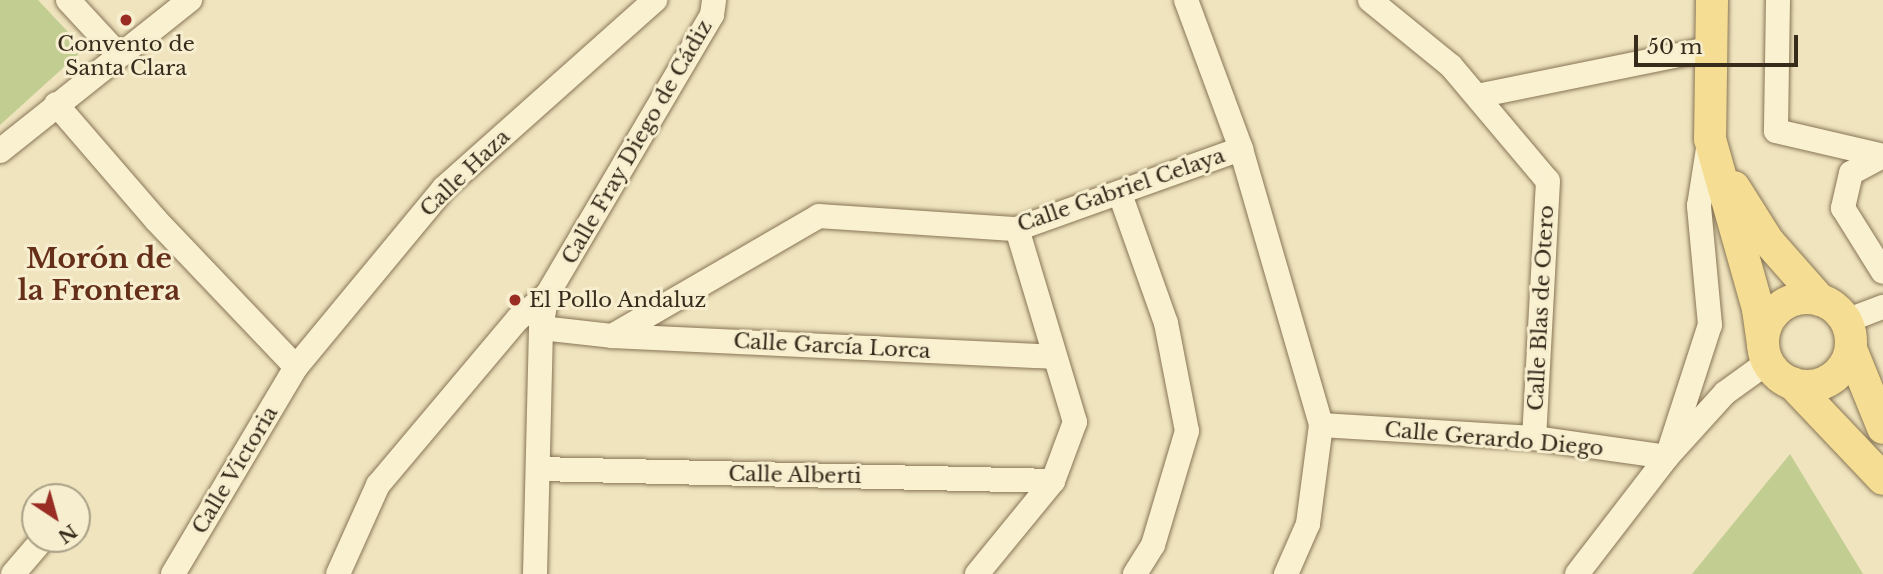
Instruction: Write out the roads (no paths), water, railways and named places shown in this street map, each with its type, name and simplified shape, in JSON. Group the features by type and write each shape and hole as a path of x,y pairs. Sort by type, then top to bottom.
{"main road":[{"path":"1712,0 1708,49 1710,139 1758,309 1766,354 1883,479"},
{"path":"1710,139 1768,241 1848,335 1883,428"},
{"path":"1766,354 1767,325 1779,308 1806,298 1820,300"},
{"path":"1792,383 1805,386 1829,380 1840,372 1848,335"}],"street":[{"path":"68,0 118,54"},
{"path":"0,151 118,54 190,0"},
{"name":"Calle Haza","path":"296,367 444,188 655,0"},
{"name":"Calle Fray Diego de Cádiz","path":"535,574 541,328 547,296 712,15 714,0"},
{"path":"1186,0 1241,149 1321,425 1308,524 1286,574"},
{"path":"1778,0 1776,131 1881,155"},
{"name":"Calle Blas de Otero","path":"1385,4 1451,66 1548,181 1534,438"},
{"path":"1477,96 1708,49"},
{"path":"56,104 156,220 296,367"},
{"path":"1667,457 1710,325 1699,206 1710,139"},
{"name":"Calle Gabriel Celaya","path":"612,336 819,216 1017,229 1241,149"},
{"path":"1881,155 1851,173 1843,208 1883,272"},
{"path":"1119,194 1166,323 1187,431 1153,545 1135,574"},
{"path":"977,574 1053,481 1075,422 1052,356 1017,229"},
{"path":"338,574 378,485 518,319 547,296"},
{"path":"1848,335 1883,307"},
{"name":"Calle García Lorca","path":"541,328 612,336 1052,356"},
{"path":"1577,574 1667,457 1725,393 1766,354"},
{"name":"Calle Victoria","path":"173,574 296,367"},
{"name":"Calle Gerardo Diego","path":"1321,425 1534,438 1667,457"},
{"name":"Calle Alberti","path":"538,468 1053,481"},
{"path":"13,574 31,553"}],"place":[{"name":"Convento de Santa Clara","path":"126,20"},
{"name":"El Pollo Andaluz","path":"515,300"}],"district":[{"name":"Morón de la Frontera","path":"99,275"}]}
